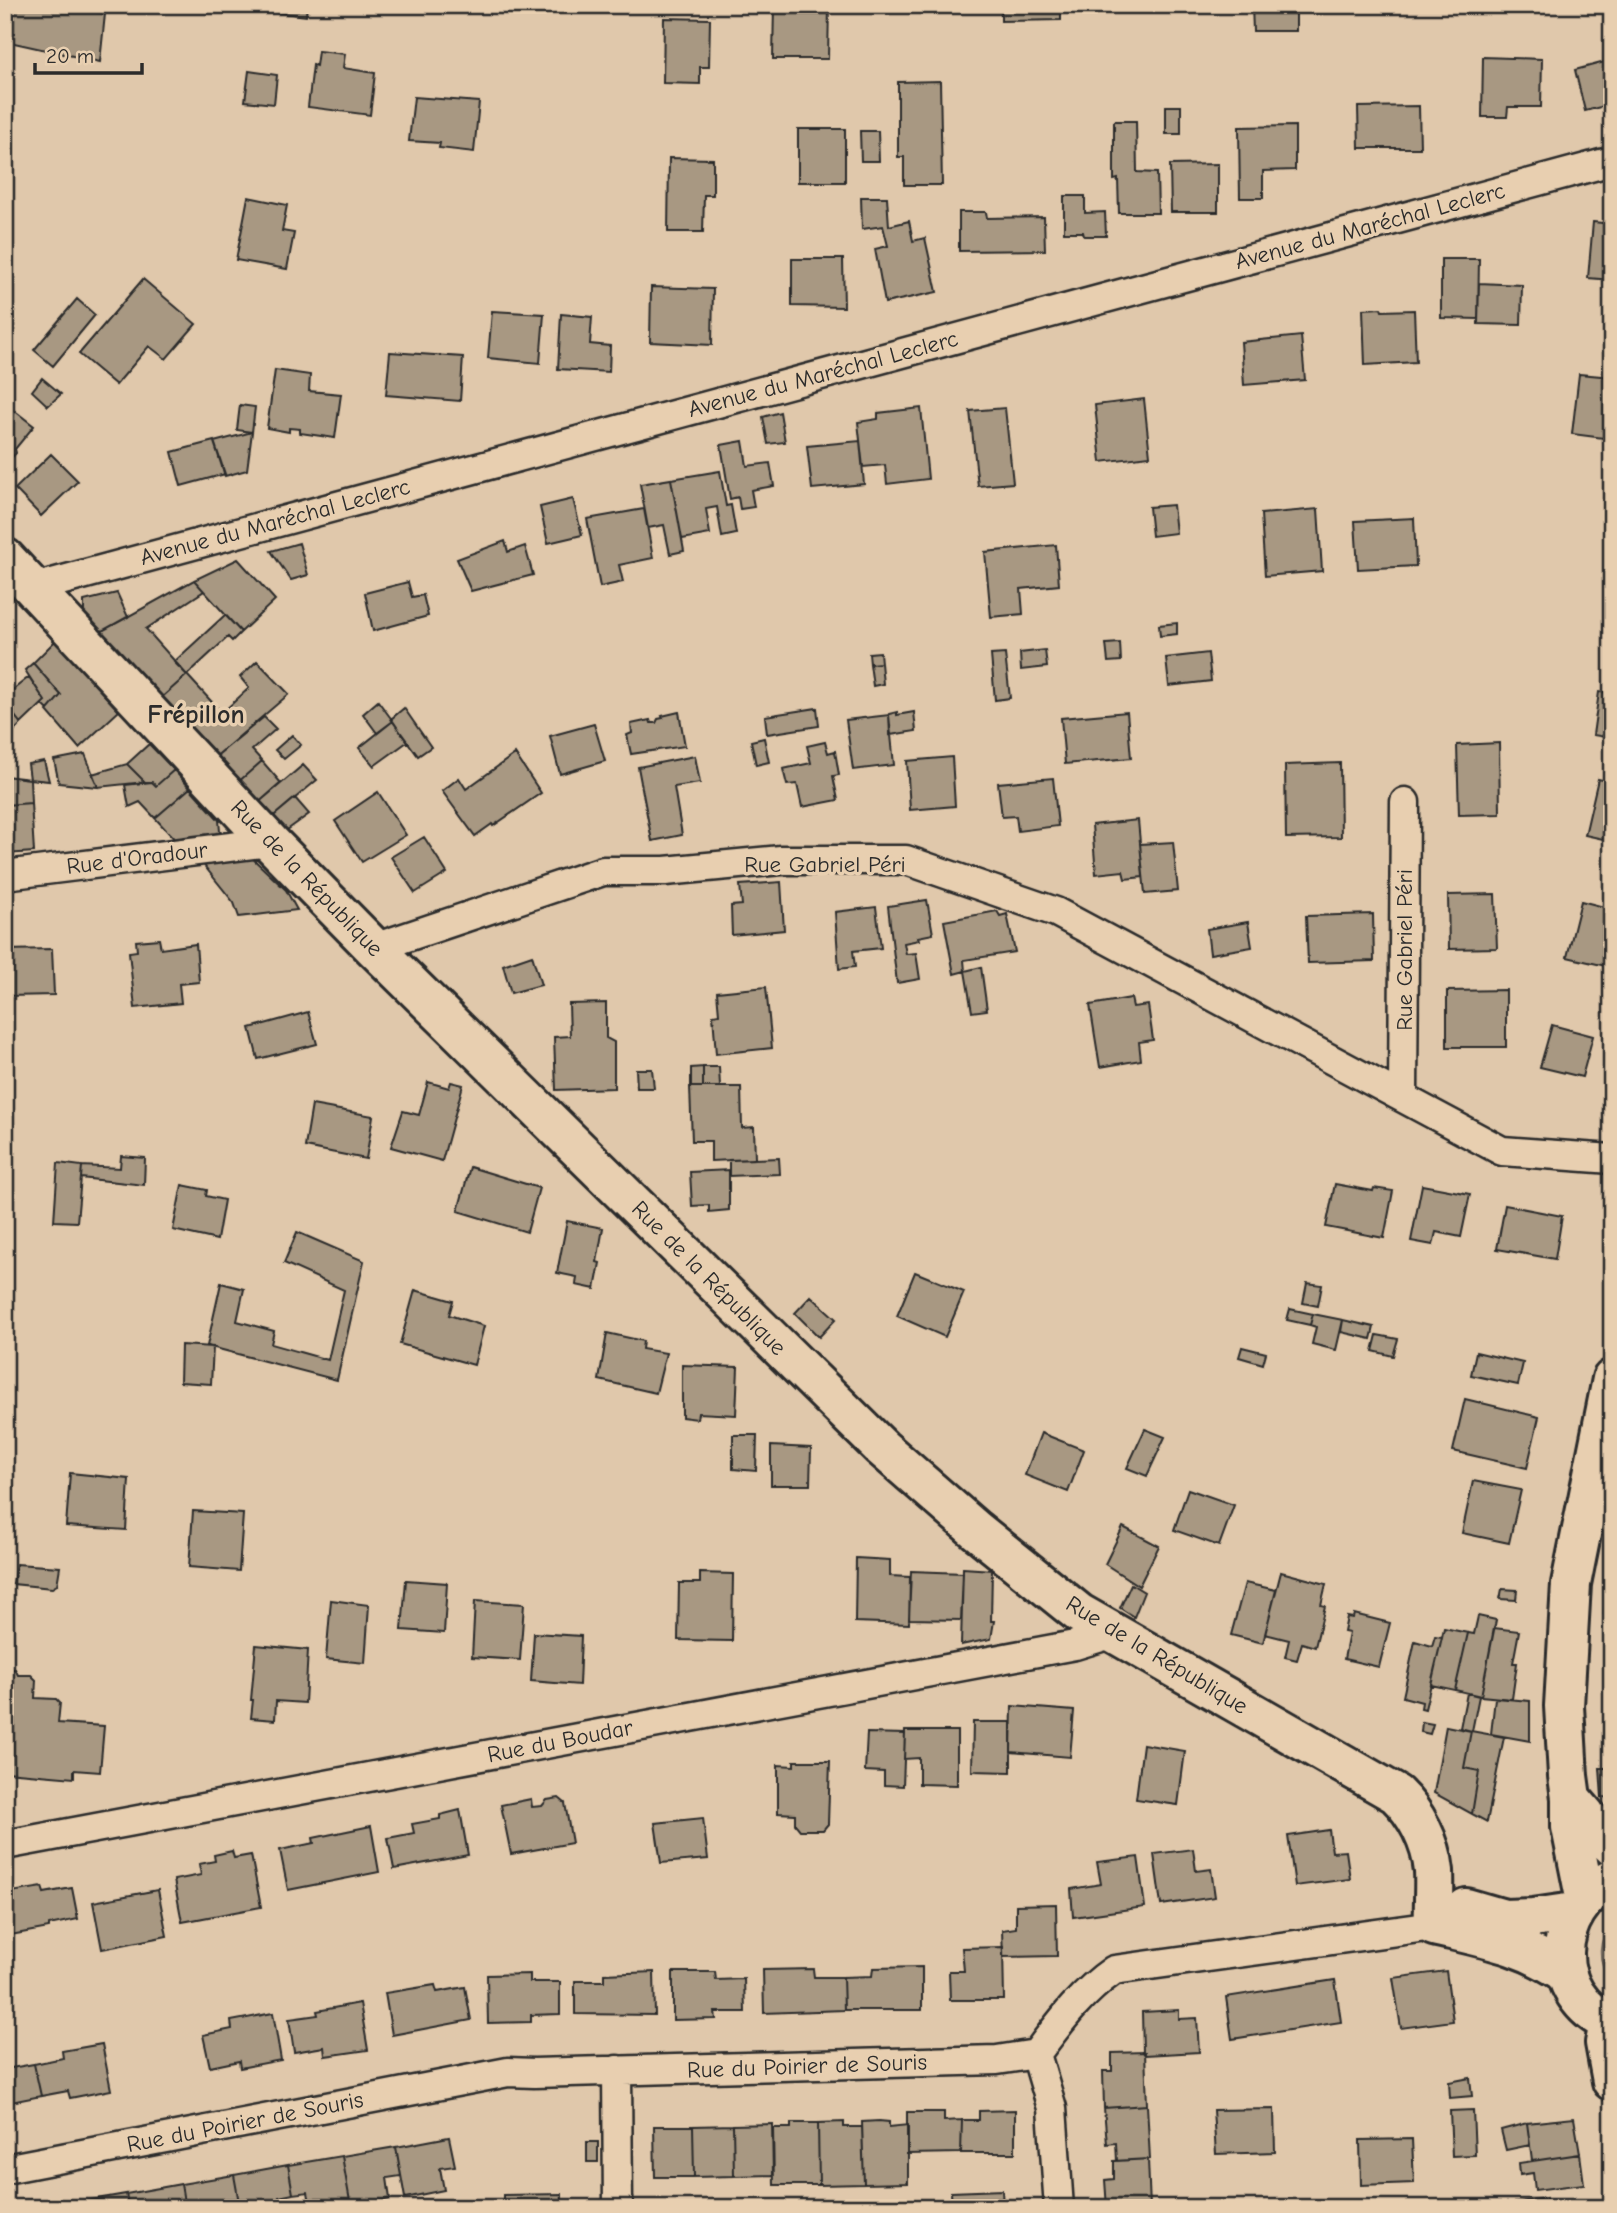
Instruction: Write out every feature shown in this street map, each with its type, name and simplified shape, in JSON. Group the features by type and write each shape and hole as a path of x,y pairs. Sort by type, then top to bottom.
{"street":[{"name":"Avenue du Maréchal Leclerc","path":"34,588 1612,160"},
{"name":"Rue de la République","path":"5,558 270,842 374,948 881,1448 1079,1614 1396,1794 1410,1807 1421,1826 1434,1870 1433,1914"},
{"name":"Rue Gabriel Péri","path":"1403,1097 1405,802"},
{"name":"Rue d'Oradour","path":"5,875 270,842"},
{"name":"Rue Gabriel Péri","path":"374,948 603,871 665,871 781,860 906,860 1056,912 1502,1151 1612,1158"},
{"path":"1612,1379 1571,1584 1564,1706 1571,1827 1590,1896 1566,1931 1564,1952 1567,1974 1573,1989 1594,2014 1610,2023 1605,2043 1612,2081"},
{"name":"Rue du Boudar","path":"5,1845 1062,1647 1114,1633"},
{"path":"1571,1798 1612,1846"},
{"path":"1059,2208 1052,2108 1036,2054 1072,2005 1094,1983 1114,1970 1433,1914 1456,1904 1504,1919 1532,1918 1590,1896"},
{"path":"1433,1914 1531,1952 1567,1974"},
{"name":"Rue du Poirier de Souris","path":"5,2168 508,2072 997,2060 1036,2054"},
{"path":"617,2070 618,2208"}],"shaded area":[{"path":"1612,1921 1612,1979 1603,1965 1601,1951 1604,1936"}],"building":[{"path":"5,5 11,5 5,25"},
{"path":"11,5 64,5 105,14 100,62 5,41 5,25"},
{"path":"257,5 307,5 306,16 256,10"},
{"path":"774,5 829,5 828,59 773,59"},
{"path":"1020,5 1061,5 1061,20 1001,21 1001,10 1020,10"},
{"path":"1252,5 1280,5 1280,11 1296,11 1296,31 1253,31"},
{"path":"664,18 710,19 709,67 700,67 700,84 663,83"},
{"path":"318,51 345,54 343,68 375,73 370,115 308,107 313,65 316,66"},
{"path":"1483,57 1542,59 1541,107 1508,107 1507,117 1482,117"},
{"path":"1612,60 1612,104 1585,111 1575,70"},
{"path":"249,71 277,75 274,104 245,101"},
{"path":"940,81 942,185 904,185 904,157 898,157 898,82"},
{"path":"414,97 479,102 474,152 439,148 440,143 409,141"},
{"path":"1166,106 1181,106 1181,134 1166,134"},
{"path":"1419,106 1420,148 1359,148 1358,107"},
{"path":"1114,121 1136,121 1137,172 1157,173 1158,213 1119,213 1118,179 1114,180"},
{"path":"1295,126 1295,170 1263,171 1263,198 1240,198 1239,127"},
{"path":"798,129 845,129 845,182 798,182"},
{"path":"860,131 878,131 879,161 861,161"},
{"path":"669,158 713,159 713,195 704,195 703,232 668,232"},
{"path":"1218,164 1218,212 1171,212 1170,165"},
{"path":"1064,196 1085,196 1085,213 1105,212 1106,236 1064,232"},
{"path":"248,197 287,205 282,231 294,233 287,269 236,260"},
{"path":"861,197 887,197 889,226 909,221 913,241 925,238 937,292 885,303 875,249 888,246 883,226 862,229"},
{"path":"959,212 986,212 987,218 1044,217 1045,250 959,251"},
{"path":"1593,222 1612,224 1612,280 1588,278"},
{"path":"792,259 843,259 844,307 792,306"},
{"path":"1441,259 1479,259 1478,319 1441,318"},
{"path":"143,279 196,324 166,359 149,346 116,385 79,354"},
{"path":"1479,283 1522,285 1521,325 1478,324"},
{"path":"651,287 713,289 712,345 650,342"},
{"path":"77,299 95,315 53,366 34,350"},
{"path":"1381,308 1382,311 1414,310 1416,362 1365,365 1363,309"},
{"path":"492,311 544,314 540,363 488,358"},
{"path":"561,314 592,317 590,344 610,346 609,372 558,369"},
{"path":"1301,336 1305,380 1244,385 1241,342"},
{"path":"390,352 463,357 460,401 386,395"},
{"path":"275,370 310,375 309,391 341,394 335,438 300,433 300,429 289,428 289,432 267,428"},
{"path":"1579,374 1612,377 1612,439 1572,434"},
{"path":"42,378 61,394 48,406 32,391"},
{"path":"1144,399 1150,456 1101,462 1095,405"},
{"path":"240,405 255,407 252,432 237,430"},
{"path":"921,408 928,479 887,484 885,465 863,467 858,422 878,419 878,413"},
{"path":"1005,408 1013,483 978,486 970,411"},
{"path":"15,411 34,426 5,465 5,423"},
{"path":"780,412 785,442 768,444 763,417"},
{"path":"252,432 247,470 225,476 214,442"},
{"path":"214,441 225,474 181,486 172,452"},
{"path":"743,441 747,466 770,463 774,486 751,490 754,507 740,509 738,497 730,499 721,445"},
{"path":"860,441 864,484 812,489 807,446"},
{"path":"51,454 78,481 41,516 15,489"},
{"path":"720,471 726,506 731,505 736,534 722,537 717,507 706,509 710,534 682,539 671,479"},
{"path":"671,479 684,551 670,554 664,525 648,528 640,484"},
{"path":"573,499 582,535 548,543 540,507"},
{"path":"1173,505 1176,533 1152,536 1149,507"},
{"path":"644,509 653,558 619,565 623,582 600,587 587,519"},
{"path":"1318,509 1322,571 1265,576 1261,514"},
{"path":"1414,518 1416,566 1358,569 1355,521"},
{"path":"505,541 508,552 525,546 533,575 471,591 457,559"},
{"path":"299,543 308,575 291,580 271,551"},
{"path":"1056,545 1059,585 1021,589 1023,614 991,617 985,552"},
{"path":"238,559 275,600 241,632 194,580"},
{"path":"194,580 204,591 146,629 187,675 160,699 100,632"},
{"path":"408,582 412,597 423,595 428,616 373,631 365,593"},
{"path":"117,593 128,617 100,632 84,616 84,601"},
{"path":"225,615 241,632 232,641 228,637 187,675 174,662"},
{"path":"1177,623 1177,634 1160,636 1159,625"},
{"path":"55,641 119,711 79,748 47,711 61,695 33,663"},
{"path":"1120,643 1121,661 1108,662 1106,644"},
{"path":"1045,650 1047,667 1021,670 1020,653"},
{"path":"880,652 881,663 870,664 869,653"},
{"path":"1208,653 1211,681 1169,686 1166,658"},
{"path":"1005,654 1010,698 995,700 991,655"},
{"path":"257,661 289,694 214,758 160,699 187,675 222,713 249,688 240,677"},
{"path":"33,663 61,695 48,710 42,704 45,701 25,670"},
{"path":"881,663 883,684 873,686 870,664"},
{"path":"29,677 45,701 21,724 5,703 5,696"},
{"path":"1612,689 1612,738 1593,735 1599,692 1611,693"},
{"path":"378,701 393,721 377,733 363,714"},
{"path":"5,703 21,724 9,736 5,730"},
{"path":"404,708 431,747 418,756 391,719"},
{"path":"817,708 819,726 767,734 765,716"},
{"path":"679,712 685,746 631,754 627,735 632,733 631,724 650,720 651,723 656,723 662,716"},
{"path":"897,712 897,715 914,712 916,731 890,735 889,714"},
{"path":"1127,712 1131,758 1065,764 1061,718"},
{"path":"889,715 894,765 853,770 846,720"},
{"path":"264,717 276,729 252,750 262,761 237,783 214,758"},
{"path":"393,721 407,742 374,766 359,748"},
{"path":"594,724 605,761 560,774 550,736"},
{"path":"5,730 12,740 5,744"},
{"path":"292,735 301,745 284,759 275,750"},
{"path":"764,738 769,762 756,765 751,741"},
{"path":"825,742 828,753 835,751 839,775 833,776 838,800 802,807 797,784 787,785 783,769 811,763 807,746"},
{"path":"1499,743 1500,814 1459,815 1457,745"},
{"path":"149,744 174,770 156,786 152,782 145,782 127,764"},
{"path":"85,754 98,787 59,783 54,760"},
{"path":"515,754 541,793 475,836 442,791 459,778 466,789"},
{"path":"695,756 700,783 674,787 682,835 652,841 638,767"},
{"path":"952,757 955,806 910,810 907,761"},
{"path":"44,761 49,781 30,779 28,764"},
{"path":"262,761 281,783 257,804 237,783"},
{"path":"1340,763 1341,837 1286,838 1285,765"},
{"path":"127,764 145,782 98,787 92,774"},
{"path":"303,765 317,780 270,819 257,804"},
{"path":"174,770 190,788 155,818 140,802 129,807 125,785 152,782 156,786"},
{"path":"5,776 30,779 31,803 5,805"},
{"path":"1053,778 1058,826 1018,831 1016,816 1002,817 998,783"},
{"path":"1598,779 1612,782 1612,841 1585,835"},
{"path":"190,788 219,820 221,843 180,845 155,818"},
{"path":"378,792 406,835 362,862 335,821"},
{"path":"295,798 309,814 283,833 270,819"},
{"path":"31,803 34,852 5,854 5,805"},
{"path":"1138,820 1143,877 1125,879 1123,871 1096,874 1092,825"},
{"path":"424,837 447,873 415,893 391,857"},
{"path":"1173,842 1178,891 1145,894 1140,844"},
{"path":"250,856 286,890 297,910 239,917 234,903 202,863"},
{"path":"781,882 784,930 732,935 731,906 742,905 740,885"},
{"path":"1495,894 1497,948 1449,949 1448,895"},
{"path":"927,900 933,934 904,943 906,954 916,953 920,979 897,983 888,906"},
{"path":"1581,901 1612,909 1610,967 1567,957"},
{"path":"876,907 881,948 853,951 855,967 839,969 835,912"},
{"path":"997,911 1000,916 1007,914 1015,952 964,960 965,971 954,974 944,921"},
{"path":"1373,914 1374,961 1308,963 1306,916"},
{"path":"1248,922 1252,947 1210,954 1207,929"},
{"path":"159,939 161,949 196,944 199,982 179,984 181,1003 135,1008 129,952 137,951 136,941"},
{"path":"52,949 54,995 8,996 5,950"},
{"path":"532,955 541,985 511,993 503,965"},
{"path":"981,967 987,1010 972,1012 965,971"},
{"path":"766,987 772,1048 716,1054 713,1015 719,1014 717,992"},
{"path":"1506,990 1506,1047 1447,1047 1447,991"},
{"path":"1131,998 1133,1007 1148,1005 1153,1040 1139,1042 1141,1060 1100,1067 1090,1005"},
{"path":"606,1003 606,1038 614,1042 614,1088 556,1090 554,1037 570,1036 569,1004"},
{"path":"308,1012 317,1044 258,1059 250,1028"},
{"path":"1552,1025 1593,1036 1582,1077 1540,1067"},
{"path":"703,1067 703,1087 691,1087 691,1068"},
{"path":"703,1067 719,1067 720,1087 703,1087"},
{"path":"636,1069 652,1069 654,1088 637,1088"},
{"path":"428,1082 449,1088 451,1082 463,1085 442,1161 391,1147 403,1111 419,1115"},
{"path":"690,1087 741,1087 742,1128 754,1127 755,1159 711,1161 711,1141 692,1141"},
{"path":"312,1105 373,1116 366,1159 305,1147"},
{"path":"121,1156 145,1158 144,1185 81,1178 82,1166 120,1168"},
{"path":"779,1158 780,1174 729,1176 729,1160"},
{"path":"58,1163 82,1166 77,1222 54,1221"},
{"path":"470,1167 539,1188 527,1232 458,1211"},
{"path":"729,1170 729,1210 709,1212 709,1205 692,1206 690,1172"},
{"path":"1335,1184 1373,1191 1374,1188 1393,1191 1384,1238 1326,1227"},
{"path":"182,1185 207,1190 206,1196 224,1200 217,1240 173,1230"},
{"path":"1422,1185 1470,1194 1461,1237 1436,1232 1433,1245 1411,1241"},
{"path":"1505,1205 1562,1216 1555,1259 1497,1249"},
{"path":"567,1221 603,1228 595,1289 576,1285 577,1277 557,1273"},
{"path":"297,1232 364,1261 337,1380 207,1346 221,1283 244,1289 237,1321 274,1331 271,1344 328,1360 344,1290 284,1263"},
{"path":"915,1272 964,1292 945,1337 897,1316"},
{"path":"1307,1283 1322,1285 1318,1306 1303,1303"},
{"path":"415,1290 453,1301 449,1315 484,1326 474,1365 400,1344"},
{"path":"811,1296 836,1319 819,1337 795,1313"},
{"path":"1290,1309 1313,1314 1310,1325 1287,1320"},
{"path":"1313,1314 1343,1320 1336,1350 1312,1344 1316,1327 1310,1325"},
{"path":"1343,1320 1374,1327 1371,1339 1341,1332"},
{"path":"607,1333 643,1341 642,1349 666,1353 656,1393 599,1380"},
{"path":"1377,1335 1398,1339 1393,1356 1373,1351"},
{"path":"181,1345 213,1347 211,1384 180,1382"},
{"path":"1242,1347 1266,1353 1263,1364 1239,1357"},
{"path":"1476,1352 1523,1363 1518,1385 1471,1375"},
{"path":"682,1365 738,1367 736,1415 698,1413 697,1419 682,1417"},
{"path":"1465,1399 1539,1417 1527,1468 1453,1451"},
{"path":"1145,1429 1165,1437 1147,1476 1127,1468"},
{"path":"1041,1433 1084,1450 1068,1492 1025,1475"},
{"path":"733,1435 757,1435 756,1471 733,1469"},
{"path":"771,1446 811,1448 810,1485 771,1485"},
{"path":"70,1473 129,1479 126,1530 66,1526"},
{"path":"1473,1481 1521,1490 1509,1543 1462,1533"},
{"path":"1188,1489 1234,1505 1219,1546 1174,1530"},
{"path":"193,1511 243,1514 239,1571 189,1567"},
{"path":"1123,1527 1159,1546 1139,1586 1105,1564"},
{"path":"1612,1556 1612,1615 1604,1614"},
{"path":"856,1558 890,1560 890,1576 910,1577 909,1624 855,1622"},
{"path":"16,1564 60,1567 57,1585 52,1588 13,1584"},
{"path":"963,1568 992,1570 991,1621 994,1621 991,1639 961,1645"},
{"path":"911,1571 963,1573 961,1620 909,1619"},
{"path":"1281,1572 1326,1584 1321,1605 1325,1606 1315,1647 1302,1643 1297,1660 1285,1657 1289,1640 1265,1634"},
{"path":"700,1573 733,1574 732,1641 678,1640 679,1583 700,1583"},
{"path":"406,1580 447,1583 444,1633 402,1630"},
{"path":"1245,1583 1276,1590 1263,1643 1231,1635"},
{"path":"1131,1584 1144,1592 1134,1617 1120,1608"},
{"path":"1502,1589 1517,1590 1516,1600 1500,1599"},
{"path":"331,1600 369,1605 365,1663 326,1659"},
{"path":"475,1601 524,1604 520,1660 472,1657"},
{"path":"1354,1614 1390,1623 1379,1667 1344,1659 1349,1633 1344,1632 1347,1617 1353,1618"},
{"path":"1478,1616 1496,1620 1481,1696 1455,1690 1468,1633 1474,1634"},
{"path":"1444,1628 1468,1633 1455,1690 1431,1685"},
{"path":"1494,1628 1519,1631 1513,1663 1517,1663 1512,1699 1481,1696"},
{"path":"534,1633 581,1636 579,1685 531,1681"},
{"path":"1435,1636 1442,1637 1425,1709 1421,1708 1422,1702 1403,1697 1415,1641 1432,1646"},
{"path":"256,1645 308,1650 305,1703 276,1701 275,1720 251,1718"},
{"path":"5,1669 15,1669 18,1675 31,1675 36,1680 35,1698 56,1699 60,1703 58,1723 104,1726 100,1772 74,1770 74,1778 6,1772 9,1734 5,1733"},
{"path":"1467,1693 1479,1696 1472,1731 1460,1728"},
{"path":"1495,1698 1530,1701 1530,1741 1491,1734"},
{"path":"1012,1706 1074,1711 1070,1757 1011,1752"},
{"path":"973,1722 1011,1722 1011,1772 972,1771"},
{"path":"1422,1722 1433,1724 1430,1734 1421,1732"},
{"path":"1446,1726 1471,1731 1464,1768 1479,1771 1472,1814 1434,1793"},
{"path":"905,1731 957,1731 957,1785 919,1784 919,1758 904,1759"},
{"path":"1471,1731 1504,1737 1487,1822 1472,1814 1479,1771 1464,1768"},
{"path":"867,1733 905,1734 903,1786 884,1785 884,1772 865,1771"},
{"path":"1143,1744 1185,1751 1178,1805 1136,1799"},
{"path":"794,1761 830,1761 828,1824 823,1830 800,1830 795,1824 795,1814 778,1813 778,1765 794,1766"},
{"path":"1600,1768 1612,1768 1612,1798 1602,1797"},
{"path":"559,1798 565,1803 572,1843 511,1854 501,1805 531,1799 532,1807 542,1806 547,1800"},
{"path":"460,1810 468,1855 394,1869 388,1838 414,1833 412,1824 440,1819 440,1815"},
{"path":"703,1818 708,1859 661,1863 655,1823"},
{"path":"371,1826 379,1872 288,1890 280,1850 314,1843 313,1838"},
{"path":"1329,1830 1332,1852 1346,1851 1350,1879 1295,1886 1288,1836"},
{"path":"1193,1849 1196,1871 1211,1869 1215,1897 1161,1905 1154,1854"},
{"path":"232,1851 234,1858 251,1855 261,1907 182,1922 174,1880 201,1875 199,1864 215,1861 214,1855"},
{"path":"1138,1857 1145,1907 1073,1917 1071,1889 1101,1884 1097,1862"},
{"path":"42,1887 44,1893 72,1888 78,1919 49,1925 49,1928 5,1936 5,1893"},
{"path":"158,1890 167,1936 102,1949 93,1902"},
{"path":"1056,1904 1057,1956 1003,1957 1002,1930 1016,1928 1016,1905"},
{"path":"1003,1947 1004,2000 950,2000 949,1971 964,1971 962,1948"},
{"path":"922,1967 922,2010 844,2010 843,1977 872,1976 873,1968"},
{"path":"813,1969 814,1977 843,1977 844,2010 764,2013 763,1970"},
{"path":"1446,1971 1453,2021 1401,2028 1393,1978"},
{"path":"654,1972 655,2015 575,2014 575,1981 604,1981 604,1974"},
{"path":"673,1972 715,1972 716,1980 744,1979 745,2012 715,2012 716,2019 673,2020"},
{"path":"530,1974 530,1982 560,1982 560,2014 531,2015 531,2022 488,2023 487,1975"},
{"path":"1335,1980 1341,2022 1232,2039 1226,1997"},
{"path":"435,1985 437,1992 465,1987 471,2020 392,2035 385,1993"},
{"path":"360,2003 368,2050 325,2056 324,2047 294,2052 289,2019 318,2015 317,2011"},
{"path":"1179,2010 1179,2019 1197,2018 1199,2052 1145,2055 1142,2012"},
{"path":"273,2013 281,2060 240,2068 239,2061 210,2067 203,2035 232,2029 231,2021"},
{"path":"102,2044 111,2090 70,2098 68,2091 41,2096 34,2064 63,2058 62,2051"},
{"path":"1145,2052 1147,2105 1104,2108 1103,2071 1112,2071 1112,2053"},
{"path":"34,2064 41,2096 11,2102 12,2108 5,2110 5,2069"},
{"path":"1470,2078 1472,2096 1450,2098 1449,2082"},
{"path":"1147,2105 1150,2159 1117,2161 1116,2143 1107,2144 1104,2108"},
{"path":"1274,2109 1275,2152 1216,2154 1213,2110"},
{"path":"1015,2110 1015,2153 961,2153 962,2120 979,2120 979,2111"},
{"path":"1473,2110 1475,2155 1452,2156 1450,2111"},
{"path":"907,2112 944,2112 944,2121 962,2120 961,2153 907,2154"},
{"path":"1574,2118 1580,2154 1532,2161 1527,2123"},
{"path":"844,2122 844,2127 862,2127 864,2184 819,2185 818,2123"},
{"path":"862,2122 889,2122 889,2127 908,2125 908,2183 864,2184"},
{"path":"791,2123 818,2123 819,2185 774,2185 773,2128 791,2128"},
{"path":"1527,2123 1530,2145 1506,2150 1501,2130"},
{"path":"772,2124 773,2175 734,2176 733,2125"},
{"path":"733,2125 734,2176 694,2177 693,2126"},
{"path":"654,2126 693,2126 694,2177 655,2177"},
{"path":"449,2137 455,2166 440,2168 444,2190 405,2198 396,2147"},
{"path":"1412,2139 1414,2183 1361,2185 1360,2140"},
{"path":"587,2142 598,2142 598,2162 587,2162"},
{"path":"396,2147 401,2176 387,2178 390,2199 351,2207 342,2156"},
{"path":"1580,2154 1584,2184 1535,2190 1533,2173 1520,2175 1519,2163"},
{"path":"342,2156 351,2207 311,2208 308,2192 293,2194 288,2165"},
{"path":"1148,2159 1150,2208 1107,2208 1105,2180 1114,2179 1114,2161"},
{"path":"288,2165 293,2194 279,2197 281,2208 240,2208 234,2175"},
{"path":"234,2175 240,2208 185,2208 181,2184"},
{"path":"181,2184 185,2208 129,2208 126,2194"},
{"path":"1002,2190 1003,2208 952,2208 951,2192"},
{"path":"126,2194 129,2208 74,2208 73,2203"},
{"path":"562,2194 562,2208 503,2208 503,2195"},
{"path":"1546,2198 1548,2208 1507,2208 1507,2204"},
{"path":"30,2200 31,2208 5,2208 5,2204"}],"district":[{"name":"Frépillon","path":"196,715"}]}
